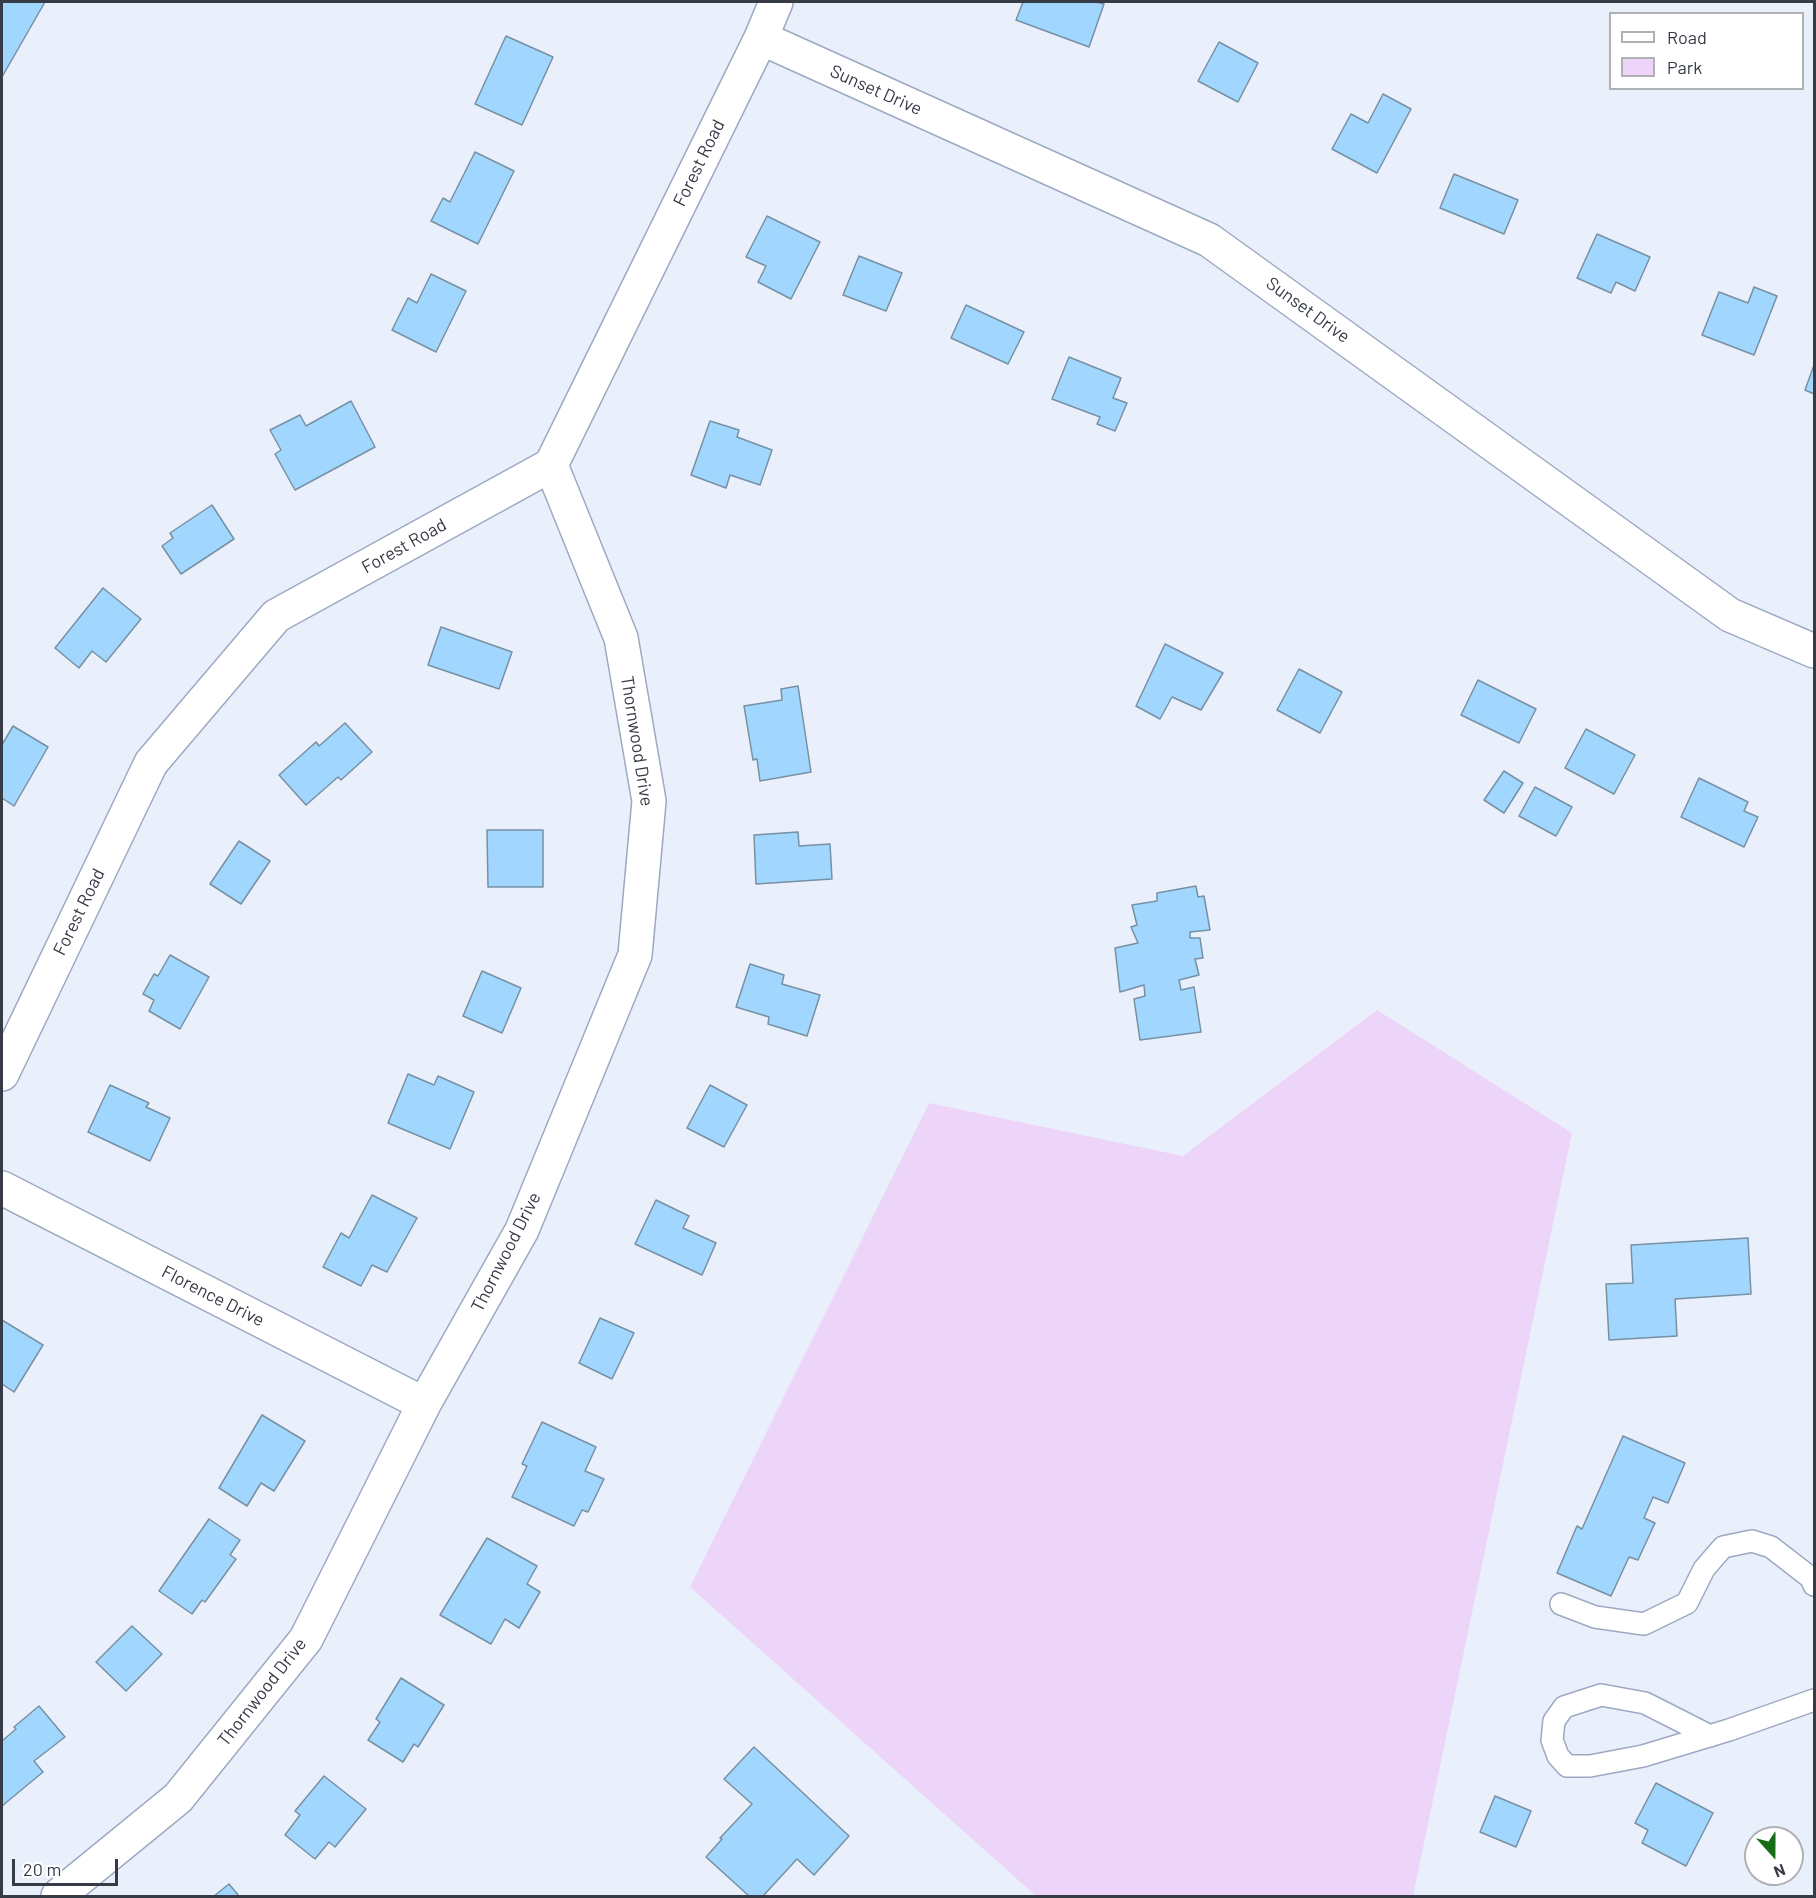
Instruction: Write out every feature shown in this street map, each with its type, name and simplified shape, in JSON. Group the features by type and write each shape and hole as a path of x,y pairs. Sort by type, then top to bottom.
{"street":[{"name":"Forest Road","path":"2,1074 151,763 276,616 551,465 761,38 776,2"},
{"name":"Sunset Drive","path":"761,38 1209,240 1730,615 1815,651"},
{"name":"Thornwood Drive","path":"58,1896 178,1798 306,1638 424,1404 522,1230 635,955 649,801 647,789 621,638 551,465"},
{"name":"Florence Drive","path":"2,1188 424,1404"}],"lane":[{"path":"1561,1604 1595,1617 1644,1624 1687,1603 1704,1569 1724,1547 1752,1541 1771,1546 1811,1578 1815,1585"},
{"path":"1710,1736 1645,1703 1601,1695 1564,1707 1554,1721 1552,1740 1558,1756 1567,1766 1590,1766 1643,1756 1710,1736 1815,1700"}],"green space":[{"path":"1377,1010 1572,1133 1413,1896 1036,1896 690,1587 929,1103 1183,1156"}],"building":[{"path":"2,2 45,2 2,77"},
{"path":"1023,2 1096,2 1104,4 1089,47 1016,20"},
{"path":"506,36 553,57 522,125 475,104"},
{"path":"1219,42 1258,63 1238,102 1198,81"},
{"path":"1383,94 1411,109 1377,173 1332,149 1351,114 1368,123"},
{"path":"475,152 514,171 478,244 431,221 443,198 450,202"},
{"path":"1454,174 1518,200 1504,234 1440,208"},
{"path":"767,216 820,242 791,299 758,282 766,266 746,257"},
{"path":"1597,234 1650,257 1635,291 1616,282 1611,293 1577,278"},
{"path":"859,256 902,273 886,311 843,295"},
{"path":"431,274 466,291 436,352 392,330 408,298 417,303"},
{"path":"1754,287 1777,296 1754,355 1702,335 1719,292 1748,303"},
{"path":"966,305 1024,332 1008,364 951,338"},
{"path":"1069,357 1121,378 1113,398 1127,403 1115,431 1097,424 1100,417 1052,399"},
{"path":"1814,365 1814,394 1805,390"},
{"path":"351,401 375,447 295,490 275,454 281,450 270,430 300,415 306,426"},
{"path":"710,421 739,430 737,437 772,450 760,485 730,475 726,488 691,475"},
{"path":"212,505 234,539 181,574 162,546 173,538 170,533"},
{"path":"103,588 141,619 106,662 92,651 79,668 55,648"},
{"path":"441,627 512,652 499,689 428,665"},
{"path":"1165,644 1223,673 1201,710 1172,697 1160,719 1136,706"},
{"path":"1299,669 1342,692 1320,733 1277,710"},
{"path":"1478,680 1536,709 1519,743 1461,715"},
{"path":"798,686 811,772 760,781 757,759 753,760 744,706 782,700 781,689"},
{"path":"345,723 372,752 341,780 338,777 306,805 279,775 316,742 319,746"},
{"path":"13,726 48,747 14,806 2,798 2,745"},
{"path":"1586,729 1635,755 1614,794 1565,768"},
{"path":"1504,771 1523,783 1504,813 1484,800"},
{"path":"1699,778 1748,802 1744,811 1758,817 1744,847 1681,817"},
{"path":"1535,787 1572,807 1556,836 1519,816"},
{"path":"487,830 543,830 543,887 488,887"},
{"path":"798,832 799,846 830,844 832,879 756,884 754,835"},
{"path":"239,841 270,861 241,904 210,884"},
{"path":"1196,886 1198,897 1204,896 1210,930 1190,932 1190,938 1200,938 1203,958 1195,959 1199,975 1179,980 1181,990 1194,987 1201,1032 1140,1040 1134,999 1145,996 1144,985 1120,992 1115,948 1138,943 1131,927 1137,925 1132,905 1157,901 1157,893"},
{"path":"170,955 209,977 180,1029 149,1011 154,1000 143,994 154,974 158,976"},
{"path":"750,964 784,975 782,984 820,995 807,1036 768,1024 769,1017 736,1007"},
{"path":"482,971 521,988 502,1033 463,1016"},
{"path":"408,1074 434,1085 438,1076 474,1092 450,1149 388,1123"},
{"path":"110,1085 149,1103 146,1107 170,1118 150,1161 88,1132"},
{"path":"710,1085 747,1105 724,1147 687,1128"},
{"path":"372,1195 417,1218 387,1272 372,1265 361,1286 323,1267 341,1233 349,1238"},
{"path":"656,1200 689,1216 683,1228 716,1243 702,1275 635,1244"},
{"path":"1748,1238 1751,1294 1675,1299 1677,1336 1609,1340 1606,1284 1633,1283 1631,1245"},
{"path":"600,1318 634,1333 612,1379 579,1363"},
{"path":"2,1320 43,1345 14,1392 2,1384"},
{"path":"262,1415 305,1441 274,1491 261,1483 247,1506 219,1488"},
{"path":"542,1422 596,1447 585,1471 604,1479 588,1512 582,1510 574,1526 512,1497 527,1466 522,1464"},
{"path":"1623,1436 1685,1463 1668,1503 1653,1497 1644,1518 1655,1523 1638,1560 1629,1557 1611,1596 1557,1573 1577,1526 1582,1529"},
{"path":"209,1519 240,1540 230,1555 236,1559 205,1602 202,1600 192,1614 159,1591"},
{"path":"487,1538 537,1566 527,1584 540,1592 519,1628 505,1619 491,1644 440,1615"},
{"path":"132,1626 162,1654 126,1691 96,1662"},
{"path":"401,1678 444,1705 418,1747 414,1744 403,1762 368,1740 380,1722 376,1719"},
{"path":"39,1706 65,1737 34,1761 43,1772 2,1806 2,1741 16,1729 14,1727"},
{"path":"754,1747 849,1836 814,1875 797,1859 763,1896 749,1896 706,1857 722,1839 720,1838 752,1804 724,1779"},
{"path":"324,1776 366,1809 335,1847 329,1842 315,1859 285,1835 300,1815 295,1811"},
{"path":"1656,1783 1713,1813 1686,1866 1642,1843 1648,1830 1635,1823"},
{"path":"1495,1796 1531,1811 1516,1847 1480,1832"},
{"path":"229,1884 239,1896 214,1896"}]}
